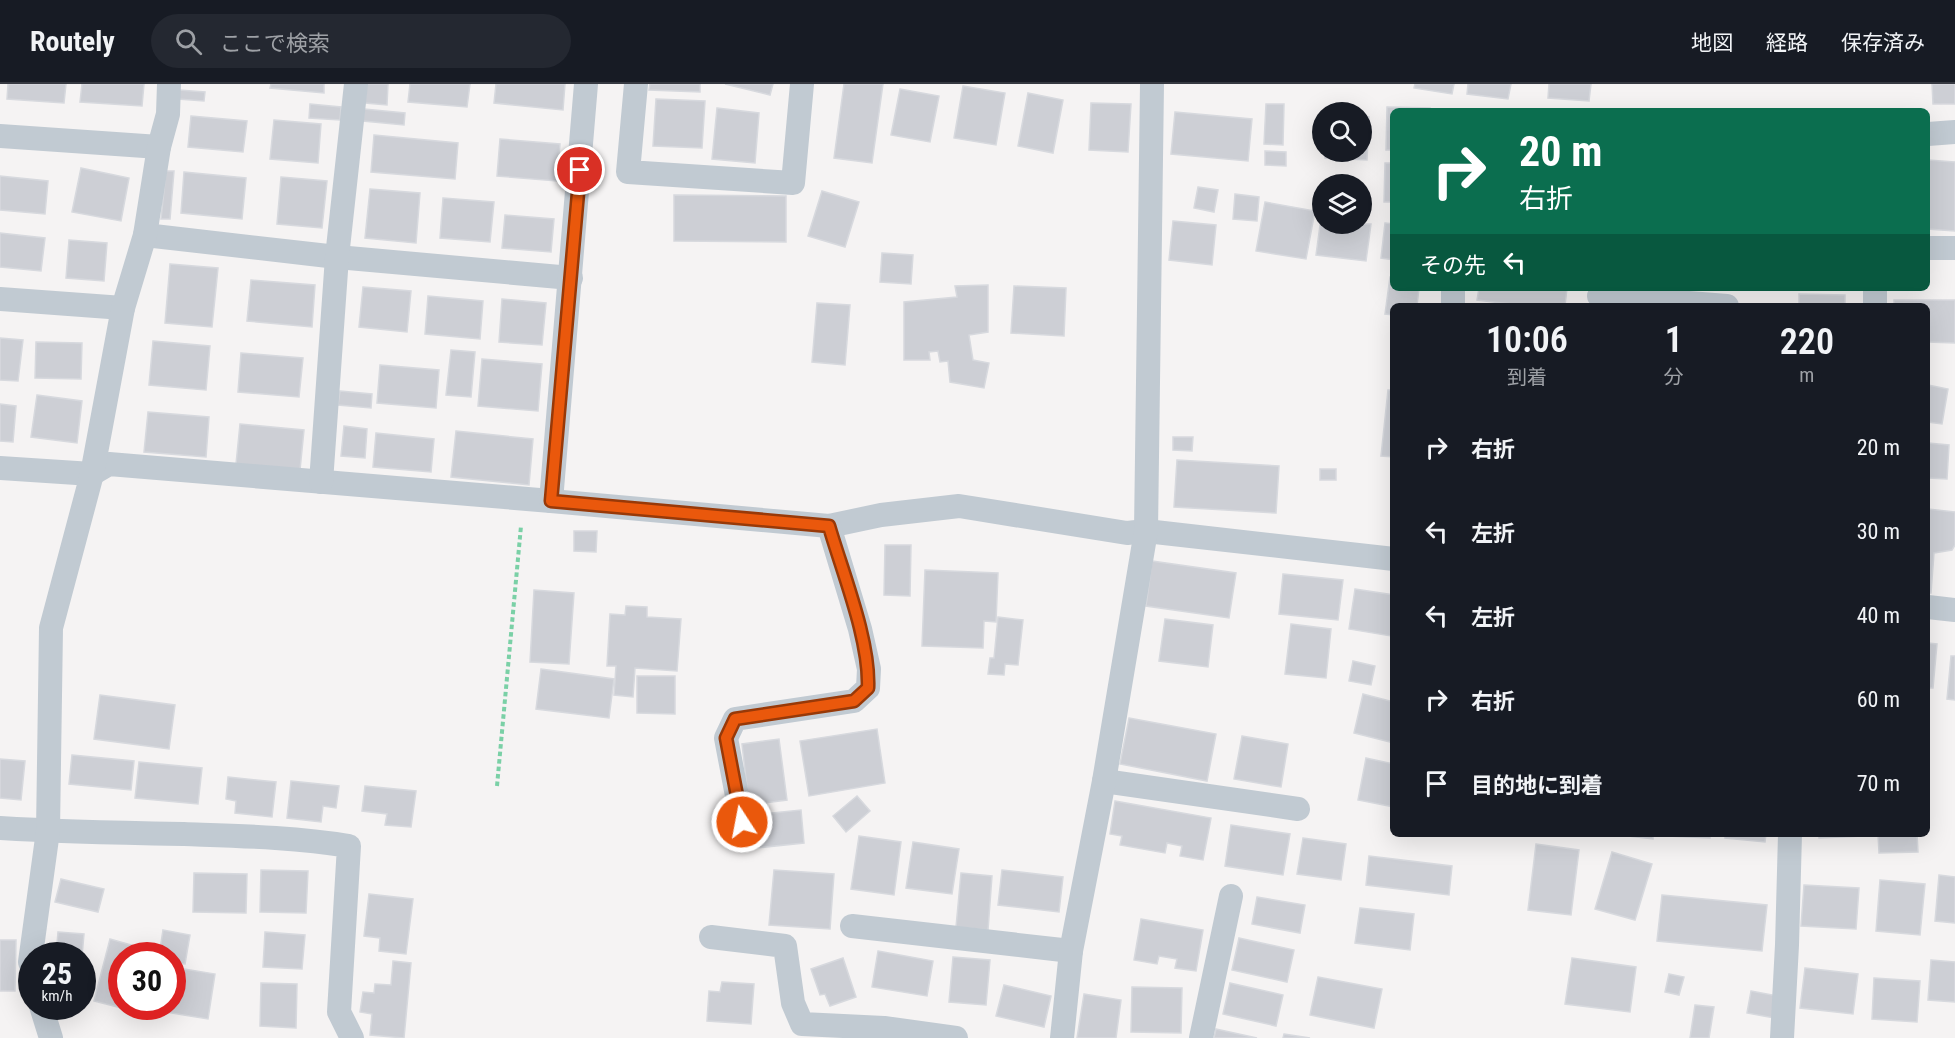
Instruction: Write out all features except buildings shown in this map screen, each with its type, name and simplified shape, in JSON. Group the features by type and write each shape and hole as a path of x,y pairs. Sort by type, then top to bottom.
{"street":[{"path":"33,942 48,831 51,628 92,474 123,308 145,235 159,147 168,114 169,84"},
{"path":"321,482 337,257 356,84"},
{"path":"551,501 586,84"},
{"path":"636,84 628,172 793,183 802,84"},
{"path":"1062,1038 1071,951 1104,780 1146,531 1152,84"},
{"path":"1930,134 1955,132"},
{"path":"0,135 159,147"},
{"path":"145,235 337,257 571,278"},
{"path":"1930,248 1955,248"},
{"path":"1599,297 1684,303"},
{"path":"0,300 123,308"},
{"path":"0,468 92,474 109,464 829,526 881,515 959,506 1127,533 1146,531 1390,559"},
{"path":"742,822 726,738 735,719 854,701 868,688 869,669 860,629 829,526"},
{"path":"1930,607 1955,610"},
{"path":"1104,780 1298,809"},
{"path":"0,828 262,836 314,840 349,846 339,1012 352,1038"},
{"path":"1782,1038 1791,837"},
{"path":"1201,1038 1231,896"},
{"path":"852,926 1071,951"},
{"path":"711,937 785,946 793,1003 802,1031 884,1028 956,1038"},
{"path":"45,1020 51,1038"}],"path":[{"path":"497,786 523,499"}],"route":[{"path":"580,170 551,501 829,526 860,629 869,669 868,688 854,701 735,719 726,738 742,822"}]}
